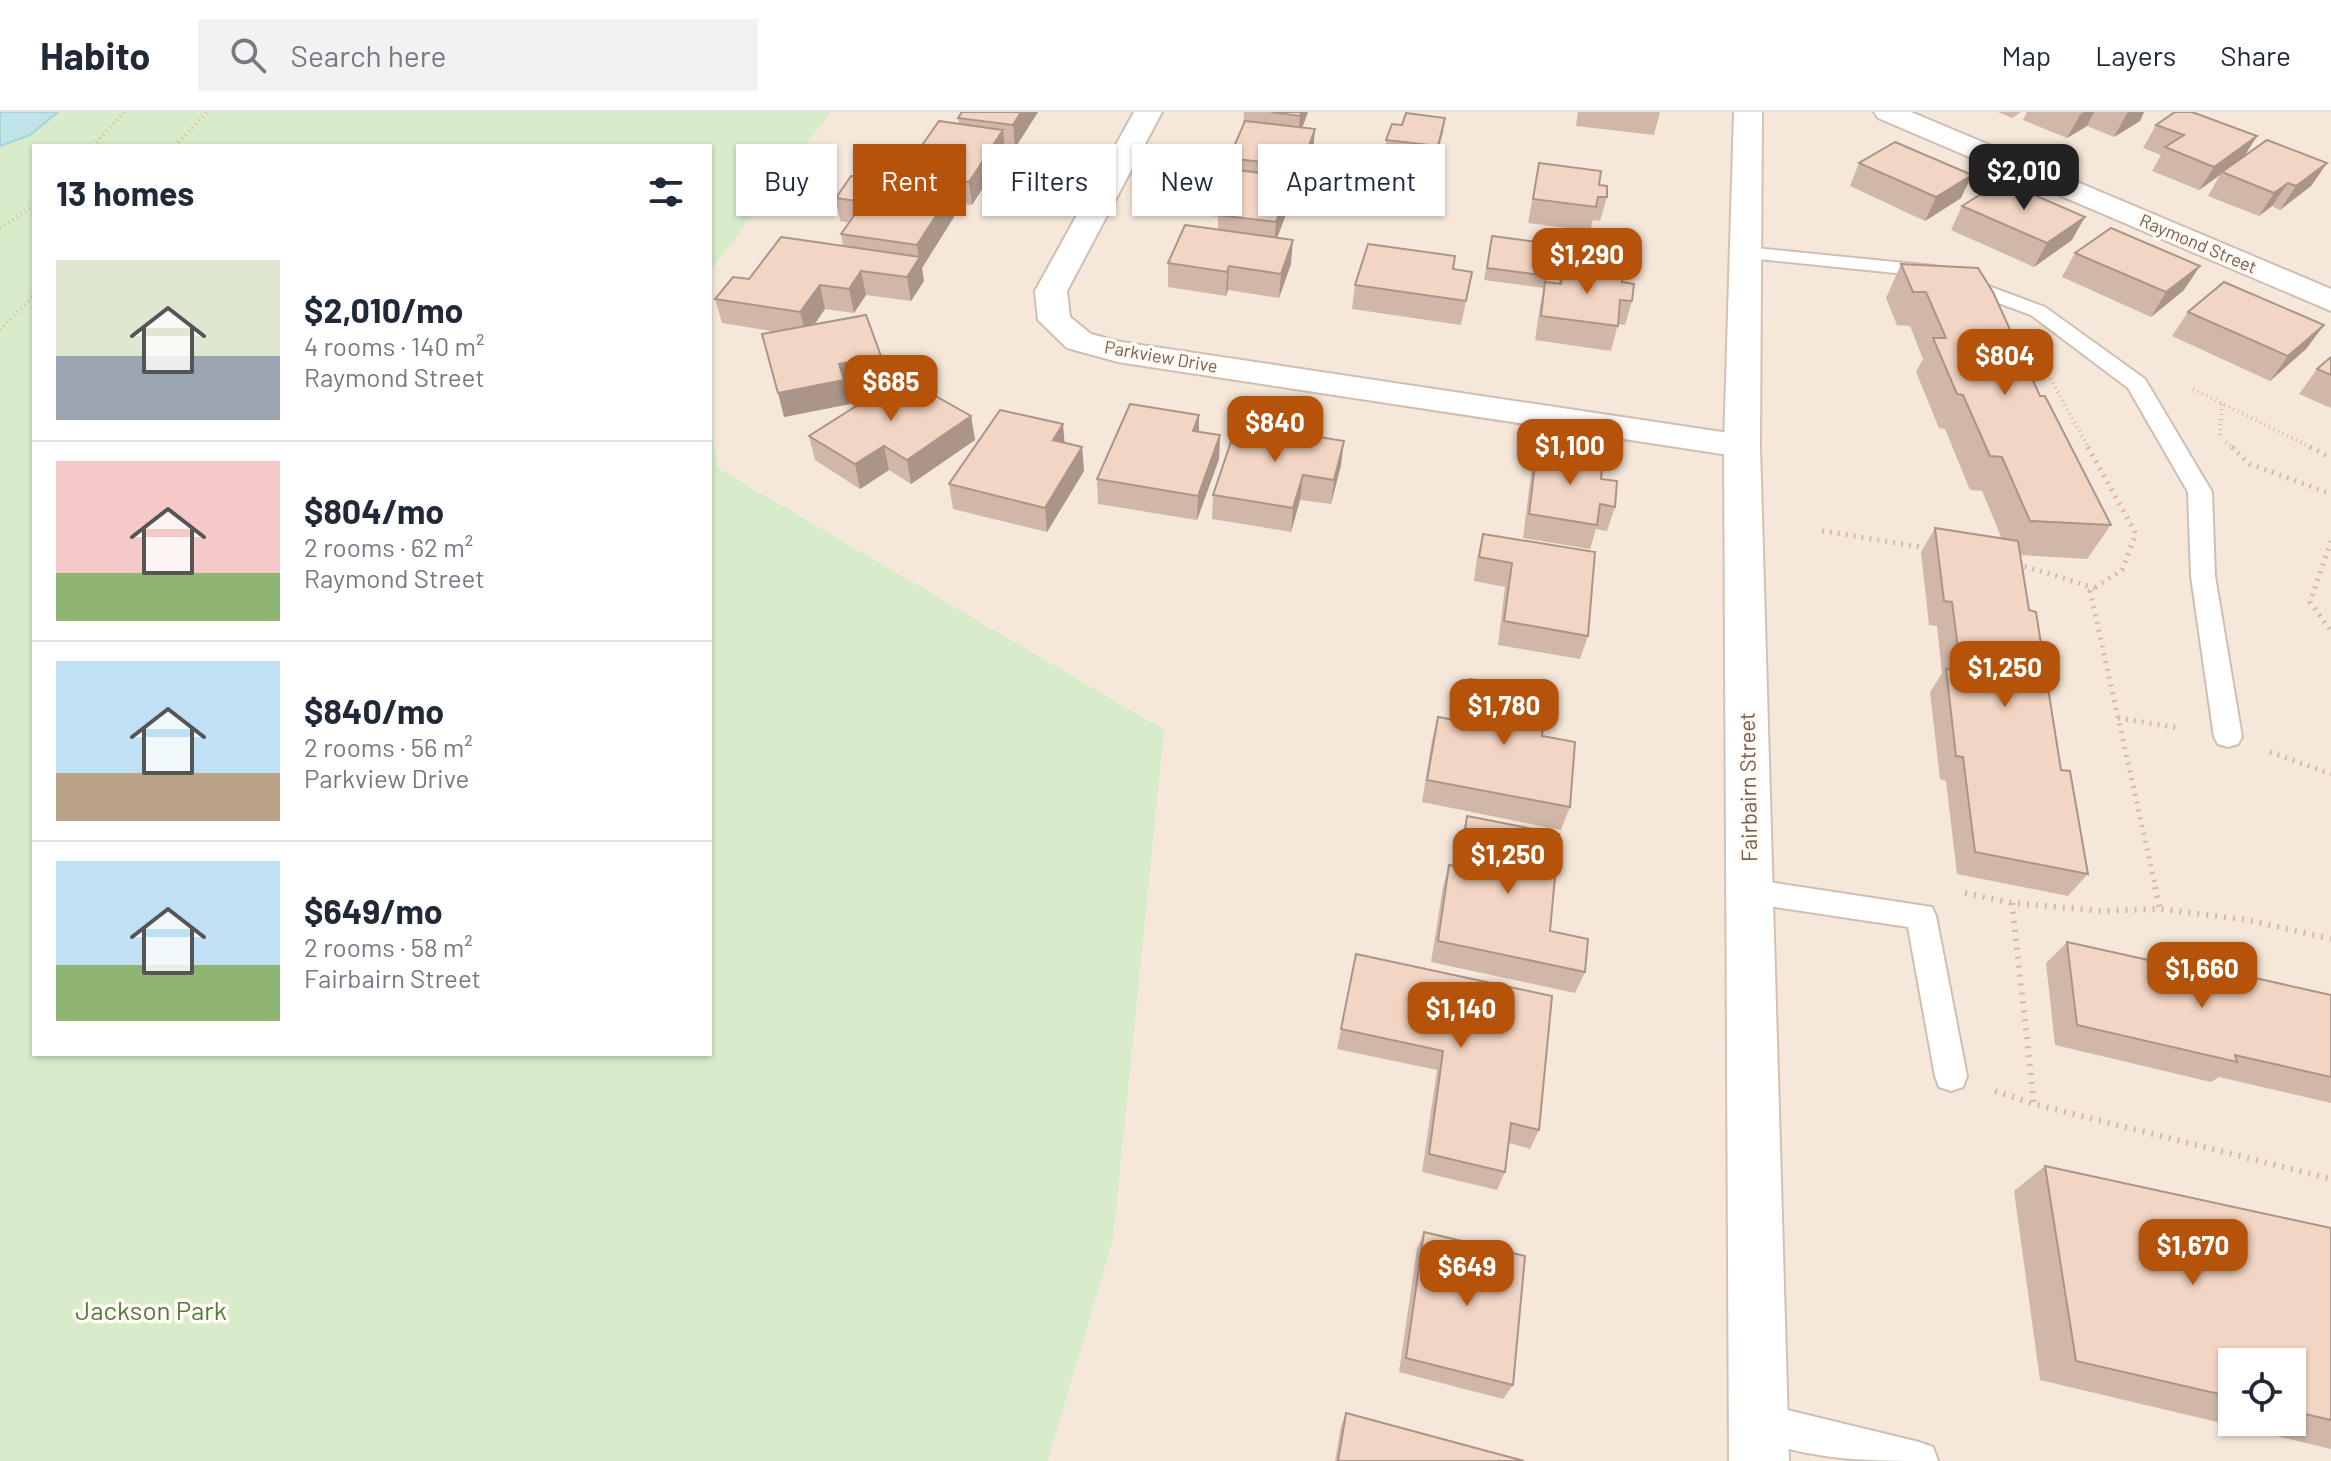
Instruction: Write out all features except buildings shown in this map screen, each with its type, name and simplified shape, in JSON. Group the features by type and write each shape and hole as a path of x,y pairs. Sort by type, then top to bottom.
{"street":[{"name":"Parkview Drive","path":"1148,112 1051,291 1054,320 1079,341 1118,352 1742,446"},
{"name":"Fairbairn Street","path":"1748,112 1742,446 1758,1442"},
{"name":"Raymond Street","path":"1888,112 2331,301"}],"lane":[{"path":"1745,253 1928,270 2038,311 2137,384 2200,492 2203,576 2228,737"},
{"path":"1749,891 1921,916 1951,1076"},
{"path":"1758,1442 1919,1461"}],"path":[{"path":"95,144 124,112"},
{"path":"177,144 207,112"},
{"path":"0,228 32,207"},
{"path":"0,330 32,297"},
{"path":"2042,362 2136,534 2122,570 2090,591 2160,909"},
{"path":"2222,404 2220,437 2250,464 2331,494"},
{"path":"1822,531 1940,550"},
{"path":"2331,541 2310,602 2331,631"},
{"path":"2010,562 2095,588"},
{"path":"1954,891 2012,903 2102,911 2160,909 2248,920 2331,939"},
{"path":"2012,903 2034,1104"},
{"path":"1951,1076 2034,1104 2331,1179"}],"shaded area":[{"path":"831,112 2331,112 2331,1461 1048,1461 1113,1240 1163,730 718,468 712,434 712,269 752,216 837,216 837,144 807,144"}],"green space":[{"name":"Jackson Park","path":"58,112 831,112 807,144 736,144 736,216 752,216 712,269 712,144 32,144 32,1056 712,1056 712,434 718,468 1164,730 1113,1240 1048,1461 0,1461 0,146 30,135"}],"water":[{"path":"0,112 58,112 30,135 0,146"}]}
